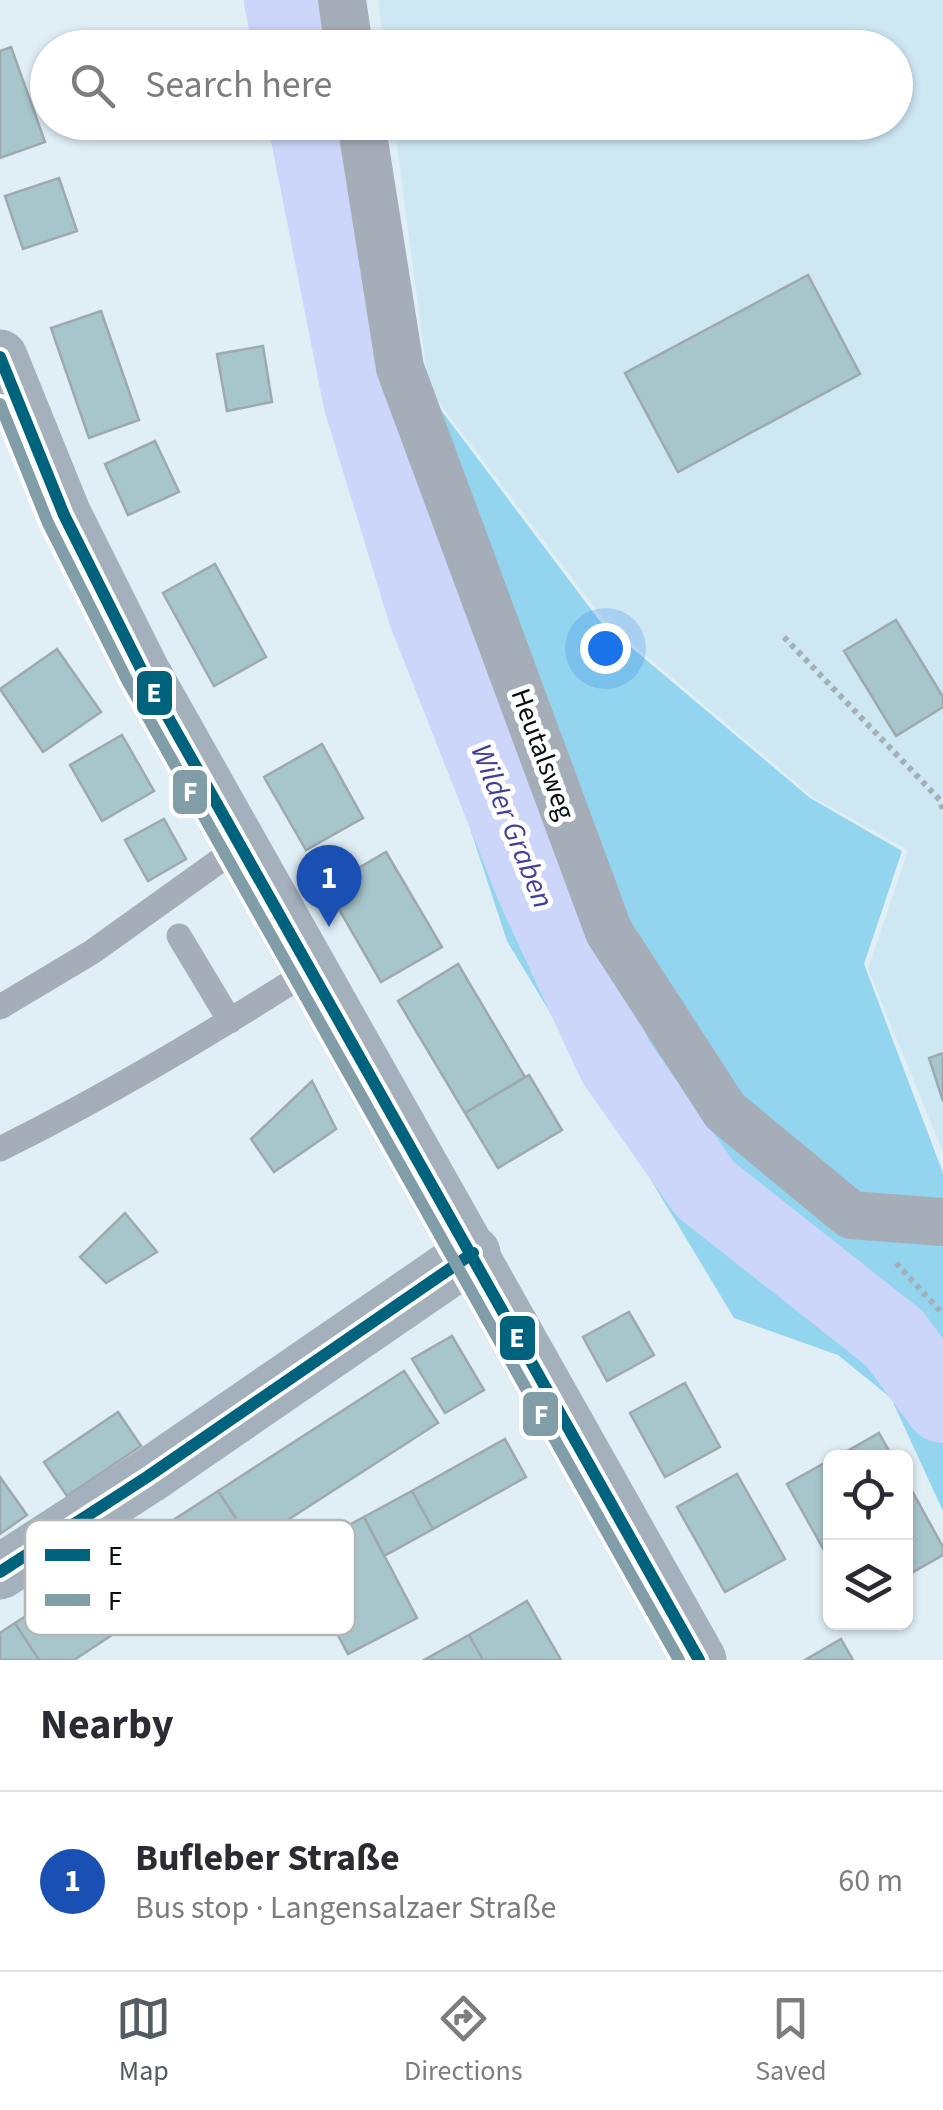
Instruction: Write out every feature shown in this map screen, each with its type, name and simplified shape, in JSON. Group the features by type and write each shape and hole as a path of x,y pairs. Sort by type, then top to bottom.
{"main road":[{"path":"4,381 64,516 142,672 700,1660"},
{"path":"81,1520 472,1252"},
{"path":"0,1572 25,1556"}],"street":[{"path":"342,0 346,30"},
{"name":"Heutalsweg","path":"364,140 400,368 608,932 725,1112 851,1216 943,1222"}],"lane":[{"path":"0,1007 92,952 240,846"},
{"path":"179,936 230,1021"},
{"path":"0,1149 73,1112 309,971"}],"path":[{"path":"784,637 940,800 943,810"}],"shaded area":[{"path":"253,0 318,0 323,30 260,30"},
{"path":"378,0 943,0 943,1152 868,969 908,850 814,798 604,620 429,389 396,140 913,140 913,30 382,30"},
{"path":"286,140 341,140 367,312 599,620 810,798 902,851 864,964 943,1173 943,1511 891,1398 838,1355 734,1318 507,941 448,761 356,435"}],"building":[{"path":"11,47 30,100 30,140 45,142 0,158 0,51"},
{"path":"59,178 77,231 23,249 5,196"},
{"path":"808,275 860,374 678,472 625,373"},
{"path":"101,311 139,420 89,438 51,328"},
{"path":"263,346 272,402 227,411 217,354"},
{"path":"155,441 179,492 128,515 105,464"},
{"path":"215,564 266,657 214,686 163,593"},
{"path":"896,620 943,697 943,707 896,736 844,651"},
{"path":"57,649 101,712 43,752 0,689"},
{"path":"122,735 154,791 102,821 70,765"},
{"path":"322,744 363,818 306,850 264,777"},
{"path":"164,819 186,859 148,881 125,840"},
{"path":"386,852 442,947 381,982 326,887"},
{"path":"458,964 525,1077 465,1113 398,1001"},
{"path":"943,1053 943,1101 929,1058"},
{"path":"529,1075 562,1130 498,1168 465,1113"},
{"path":"312,1081 336,1129 274,1172 251,1139"},
{"path":"125,1213 157,1252 106,1283 80,1257"},
{"path":"629,1312 654,1355 607,1381 583,1337"},
{"path":"452,1336 484,1390 445,1413 412,1359"},
{"path":"404,1371 438,1423 288,1520 237,1520 218,1491"},
{"path":"685,1383 720,1447 665,1477 630,1413"},
{"path":"118,1412 141,1446 67,1496 44,1462"},
{"path":"879,1433 889,1450 849,1450"},
{"path":"505,1439 526,1477 433,1529 412,1491"},
{"path":"823,1464 823,1548 787,1484"},
{"path":"737,1474 785,1559 725,1592 677,1507"},
{"path":"0,1477 27,1515 0,1534"},
{"path":"218,1491 237,1520 173,1520"},
{"path":"412,1491 433,1529 384,1556 364,1517"},
{"path":"913,1493 943,1547 943,1555 913,1572"},
{"path":"364,1517 417,1618 348,1654 338,1635 355,1635 355,1522"},
{"path":"527,1601 561,1660 483,1660 469,1635"},
{"path":"25,1616 25,1635 112,1635 74,1660 39,1660 15,1623"},
{"path":"15,1623 39,1660 0,1660 0,1633"},
{"path":"469,1635 483,1660 424,1660"},
{"path":"841,1639 853,1660 805,1660"}],"waterway":[{"name":"Wilder Graben","path":"283,0 289,30"},
{"name":"Wilder Graben","path":"311,140 362,400 427,613 537,892 616,1062 705,1189 894,1338 943,1404"}],"transit line":[{"name":"E","path":"0,357 64,515 142,671 699,1660"},
{"name":"F","path":"0,404 48,523 127,680 679,1660"},
{"name":"E","path":"80,1520 473,1253"},
{"name":"E","path":"0,1572 25,1556"}],"place":[{"name":"Bufleber Straße","path":"329,927"}]}
